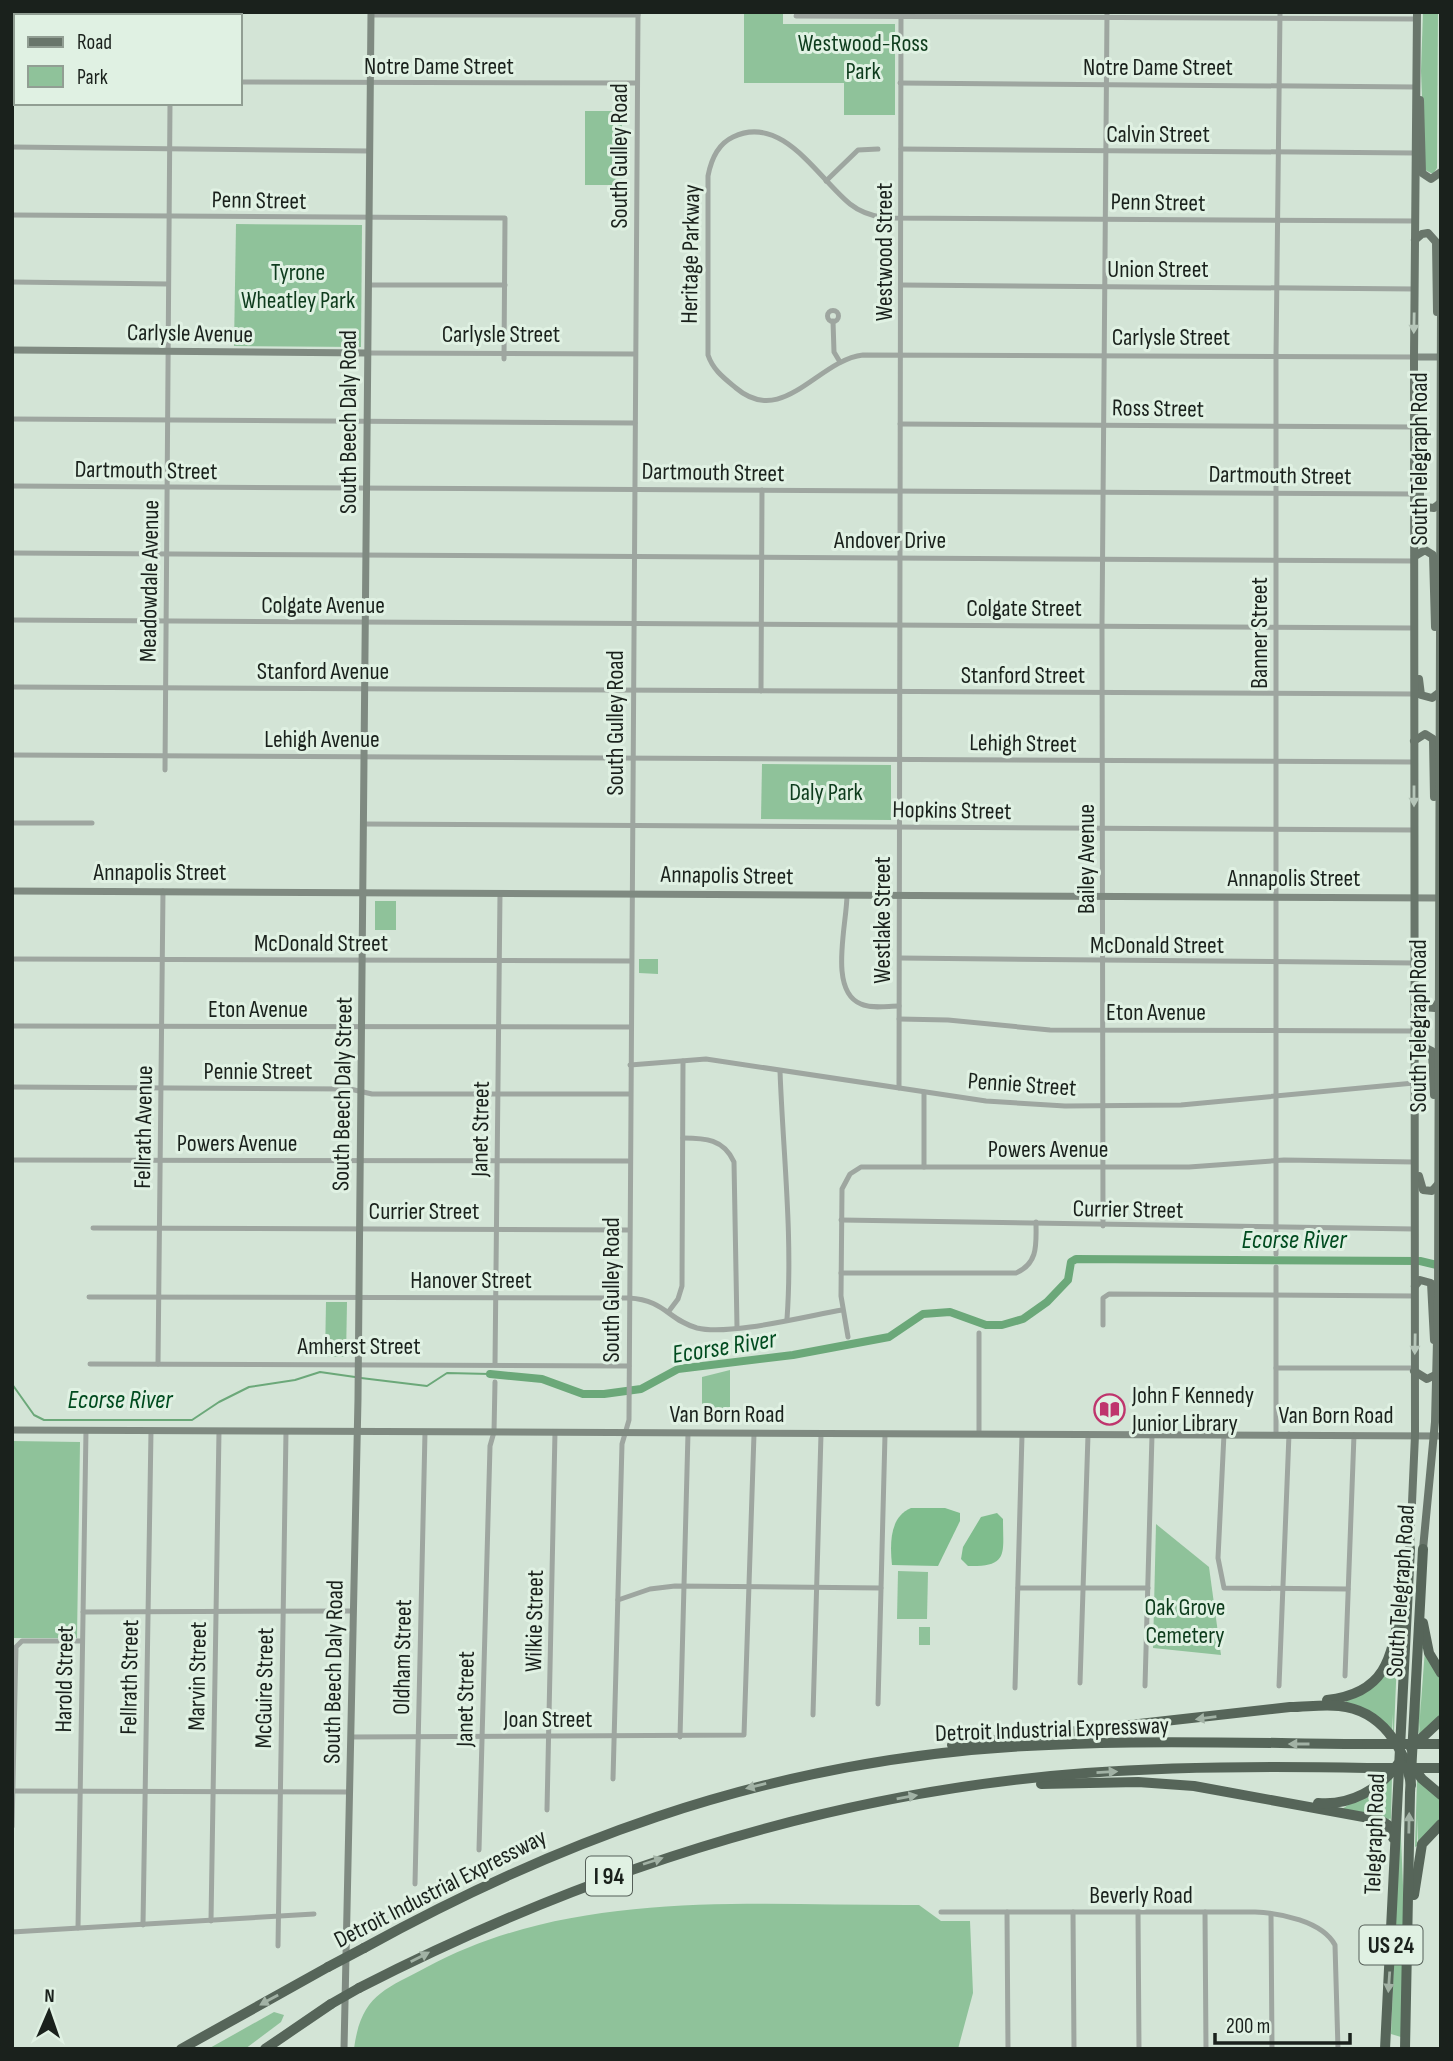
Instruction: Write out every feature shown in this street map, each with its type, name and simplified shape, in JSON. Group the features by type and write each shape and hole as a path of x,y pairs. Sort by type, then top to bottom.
{"highway":[{"path":"1290,1707 1347,1697 1360,1692 1378,1678 1394,1650 1409,1552"},
{"name":"South Telegraph Road","path":"1405,1756 1399,1728 1409,1552"},
{"path":"1423,1553 1425,1640 1441,1673"},
{"name":"South Telegraph Road","path":"1405,1756 1413,1728 1423,1553"},
{"path":"852,1766 870,1758 928,1748 1325,1705 1352,1708 1380,1724 1441,1795"},
{"path":"1293,1802 1330,1803 1351,1799 1382,1782 1441,1720"},
{"name":"Detroit Industrial Expressway","path":"181,2049 489,1882 565,1849 714,1797 852,1766 948,1752 1024,1746 1441,1744"},
{"name":"Telegraph Road","path":"1385,2046 1397,1785 1405,1756"},
{"name":"Telegraph Road","path":"1403,2049 1408,1961 1410,1785 1405,1756"},
{"name":"Detroit Industrial Expressway","path":"265,2049 359,1988 494,1922 622,1871 793,1822 942,1791 1070,1774 1150,1769 1440,1768"},
{"path":"942,1791 1138,1782 1194,1786 1380,1819 1388,1825 1394,1841"},
{"path":"1408,1961 1418,1853 1428,1835 1441,1824"},
{"path":"1385,2046 1397,2040 1403,2049"}],"main road":[{"name":"South Beech Daly Road","path":"365,689 371,13"},
{"name":"South Telegraph Road","path":"1409,1552 1415,1435 1414,357 1417,16"},
{"path":"1416,76 1422,113 1422,173 1431,179 1441,172"},
{"path":"1415,240 1428,233 1436,242 1435,297 1440,325"},
{"name":"South Telegraph Road","path":"1423,1553 1438,1436 1437,1355 1440,1300 1438,1185 1441,305"},
{"name":"Carlysle Avenue","path":"12,350 367,353"},
{"name":"Carlysle Street","path":"1414,357 1440,358"},
{"path":"1414,423 1419,437 1420,501 1430,508 1440,503"},
{"path":"1414,559 1425,550 1433,555 1434,614 1440,650"},
{"path":"1414,600 1419,627 1420,693 1432,698 1440,691"},
{"path":"363,892 365,689"},
{"path":"1414,741 1427,735 1434,742 1434,809 1439,834"},
{"name":"Annapolis Street","path":"12,891 1440,898"},
{"name":"South Beech Daly Street","path":"359,1296 363,892"},
{"path":"1414,916 1419,942 1420,1002 1429,1009 1435,1008 1439,1002"},
{"path":"1414,1053 1424,1046 1432,1051 1434,1113 1439,1138"},
{"path":"1414,1093 1419,1125 1420,1187 1429,1192 1438,1185"},
{"path":"1415,1286 1425,1279 1432,1285 1431,1325 1437,1355"},
{"name":"South Beech Daly Road","path":"344,2049 359,1296"},
{"path":"1414,1370 1427,1379 1437,1374"},
{"name":"Van Born Road","path":"12,1430 1438,1436"}],"street":[{"path":"371,13 638,14"},
{"name":"South Gulley Road","path":"613,1779 622,1444 629,1394 638,14"},
{"name":"Westwood Street","path":"900,558 901,14"},
{"name":"Bailey Avenue","path":"1103,1226 1102,626 1107,15"},
{"name":"Banner Street","path":"1276,1254 1276,357 1280,15"},
{"path":"796,16 1417,16"},
{"name":"Notre Dame Street","path":"242,82 637,83"},
{"name":"Notre Dame Street","path":"900,83 1416,87"},
{"path":"169,216 170,105"},
{"name":"Heritage Parkway","path":"901,218 885,218 866,213 850,204 787,143 767,133 740,134 729,139 717,151 708,176 707,350 711,364 720,375 747,395 764,400 789,396 840,362 856,356 901,355"},
{"path":"12,147 369,151"},
{"path":"826,181 858,150 878,149"},
{"name":"Calvin Street","path":"901,149 1415,153"},
{"name":"Penn Street","path":"12,215 505,218 505,285"},
{"name":"Meadowdale Avenue","path":"164,769 169,216"},
{"name":"Penn Street","path":"901,218 1416,221"},
{"path":"12,282 168,284"},
{"path":"368,285 505,285 504,356"},
{"name":"Union Street","path":"901,285 1415,289"},
{"path":"833,321 834,352 840,362"},
{"name":"Carlysle Street","path":"367,353 504,356 635,354"},
{"name":"Carlysle Street","path":"901,355 1414,357"},
{"path":"12,419 635,423"},
{"name":"Ross Street","path":"900,424 1276,427 1414,423"},
{"name":"Dartmouth Street","path":"12,486 1414,494"},
{"path":"761,691 762,490"},
{"name":"Andover Drive","path":"12,553 1414,559"},
{"name":"Westlake Street","path":"899,1088 900,558"},
{"name":"Colgate Avenue","path":"12,620 633,623"},
{"name":"Colgate Street","path":"633,623 1414,628"},
{"name":"Stanford Avenue","path":"12,687 633,690"},
{"name":"Stanford Street","path":"633,690 1414,694"},
{"name":"Lehigh Avenue","path":"12,755 632,757"},
{"name":"Lehigh Street","path":"632,757 1414,762"},
{"path":"12,823 92,823"},
{"name":"Hopkins Street","path":"363,824 1414,830"},
{"name":"Fellrath Avenue","path":"159,1364 163,891"},
{"name":"Janet Street","path":"495,1365 500,893"},
{"path":"847,895 842,957 844,989 852,999 863,1005 900,1006"},
{"name":"McDonald Street","path":"900,958 1414,963"},
{"name":"McDonald Street","path":"12,959 631,961"},
{"name":"Eton Avenue","path":"899,1019 948,1020 1035,1029 1414,1031"},
{"name":"Eton Avenue","path":"12,1026 630,1027"},
{"name":"Pennie Street","path":"630,1065 706,1059 925,1092 1038,1105 1103,1107 1181,1105 1414,1083"},
{"path":"669,1311 678,1299 682,1286 683,1061"},
{"path":"780,1071 782,1135 788,1172 787,1319"},
{"name":"Pennie Street","path":"12,1087 630,1094"},
{"path":"924,1167 925,1092"},
{"path":"683,1138 710,1139 727,1150 735,1168 737,1327"},
{"name":"Powers Avenue","path":"12,1160 629,1161"},
{"name":"Powers Avenue","path":"848,1337 842,1310 842,1185 852,1171 868,1166 1189,1167 1276,1160 1414,1162"},
{"name":"Currier Street","path":"841,1220 1414,1229"},
{"path":"841,1273 1016,1273 1027,1267 1034,1256 1036,1222"},
{"name":"Currier Street","path":"93,1228 629,1230"},
{"path":"1276,1267 1276,1434"},
{"path":"1103,1325 1105,1295 1415,1296"},
{"name":"Hanover Street","path":"89,1297 629,1298 651,1301 682,1322 699,1328 737,1327 842,1310"},
{"path":"979,1333 979,1434"},
{"name":"Amherst Street","path":"90,1364 358,1368 629,1366"},
{"path":"1276,1368 1414,1370"},
{"name":"Janet Street","path":"479,1850 489,1447 494,1432 495,1382"},
{"name":"Harold Street","path":"78,1928 86,1430"},
{"name":"Fellrath Street","path":"143,1925 151,1431"},
{"name":"Marvin Street","path":"211,1921 219,1431"},
{"name":"McGuire Street","path":"278,1946 286,1431"},
{"name":"Oldham Street","path":"415,1884 425,1432"},
{"name":"Wilkie Street","path":"547,1810 555,1433"},
{"path":"681,1737 688,1433"},
{"path":"750,1587 754,1434"},
{"path":"813,1715 821,1434"},
{"path":"1224,1434 1218,1558 1224,1586 1348,1589"},
{"path":"1279,1686 1289,1434"},
{"path":"878,1704 885,1435"},
{"path":"1015,1688 1022,1435"},
{"path":"1080,1683 1088,1435"},
{"path":"1146,1686 1152,1435"},
{"path":"1345,1676 1354,1435"},
{"path":"618,1600 650,1589 684,1587 881,1588"},
{"name":"Joan Street","path":"351,1737 744,1735 750,1587"},
{"path":"1018,1588 1148,1588"},
{"path":"83,1612 353,1611"},
{"path":"12,1827 16,1647 22,1641 82,1642"},
{"path":"13,1791 349,1791"},
{"name":"Beverly Road","path":"941,1912 1270,1914 1315,1928 1334,1942 1338,2049"},
{"path":"1007,1912 1007,2049"},
{"path":"1073,1912 1074,2049"},
{"path":"1138,1912 1139,2049"},
{"path":"1205,1912 1206,2049"},
{"path":"12,1932 314,1914"},
{"path":"1270,1914 1272,2049"}],"green space":[{"name":"Westwood-Ross Park","path":"744,12 783,12 783,24 895,24 895,115 844,115 844,83 744,83"},
{"path":"1423,12 1438,12 1437,168 1433,174 1425,170 1421,71"},
{"path":"585,111 622,111 622,185 585,185"},
{"name":"Tyrone Wheatley Park","path":"236,224 362,225 361,347 234,346"},
{"name":"Daly Park","path":"762,764 891,765 891,820 761,819"},
{"path":"375,901 396,901 396,930 375,930"},
{"path":"639,959 658,959 658,974 639,973"},
{"path":"326,1302 347,1302 346,1357 325,1357"},
{"path":"730,1370 730,1420 702,1420 702,1377"},
{"path":"12,1441 80,1442 77,1638 12,1640"},
{"path":"911,1508 945,1508 960,1513 960,1521 938,1566 892,1565 892,1532 898,1518"},
{"path":"997,1513 1003,1519 1001,1556 991,1564 968,1566 961,1559 963,1547 981,1517"},
{"name":"Oak Grove Cemetery","path":"1156,1524 1209,1567 1221,1655 1153,1648"},
{"path":"898,1571 928,1572 927,1619 897,1619"},
{"path":"919,1627 930,1627 930,1645 919,1645"},
{"path":"1420,1646 1424,1647 1420,1716 1425,1649 1441,1676 1441,1716 1419,1735 1420,1722 1418,1736"},
{"path":"1397,1659 1393,1732 1392,1714 1392,1731 1344,1703"},
{"path":"1392,1776 1391,1821 1390,1818 1389,1820 1379,1815 1342,1809"},
{"path":"1417,1780 1441,1799 1441,1821 1418,1842 1418,1818 1417,1842 1420,1844 1415,1847"},
{"path":"1400,1815 1404,1909 1401,2037 1391,2034"},
{"path":"919,1905 941,1921 970,1921 973,1993 958,2049 354,2049 362,2017 377,1996 387,1989 484,1941 544,1924 605,1912 667,1906"},
{"path":"274,2012 284,2015 281,2022 245,2049 208,2049"}],"waterway":[{"name":"Ecorse River","path":"490,1374 542,1379 583,1394 604,1394 641,1389 678,1369 793,1355 889,1337 923,1314 950,1312 986,1325 1002,1325 1023,1319 1047,1302 1068,1280 1071,1262 1076,1259 1420,1261 1441,1266"},
{"name":"Ecorse River","path":"12,1384 34,1415 44,1420 192,1420 249,1387 295,1380 320,1372 355,1377"},
{"name":"Ecorse River","path":"361,1378 427,1386 447,1373 490,1374"}],"place":[{"name":"John F Kennedy Junior Library","path":"1109,1409"}]}
